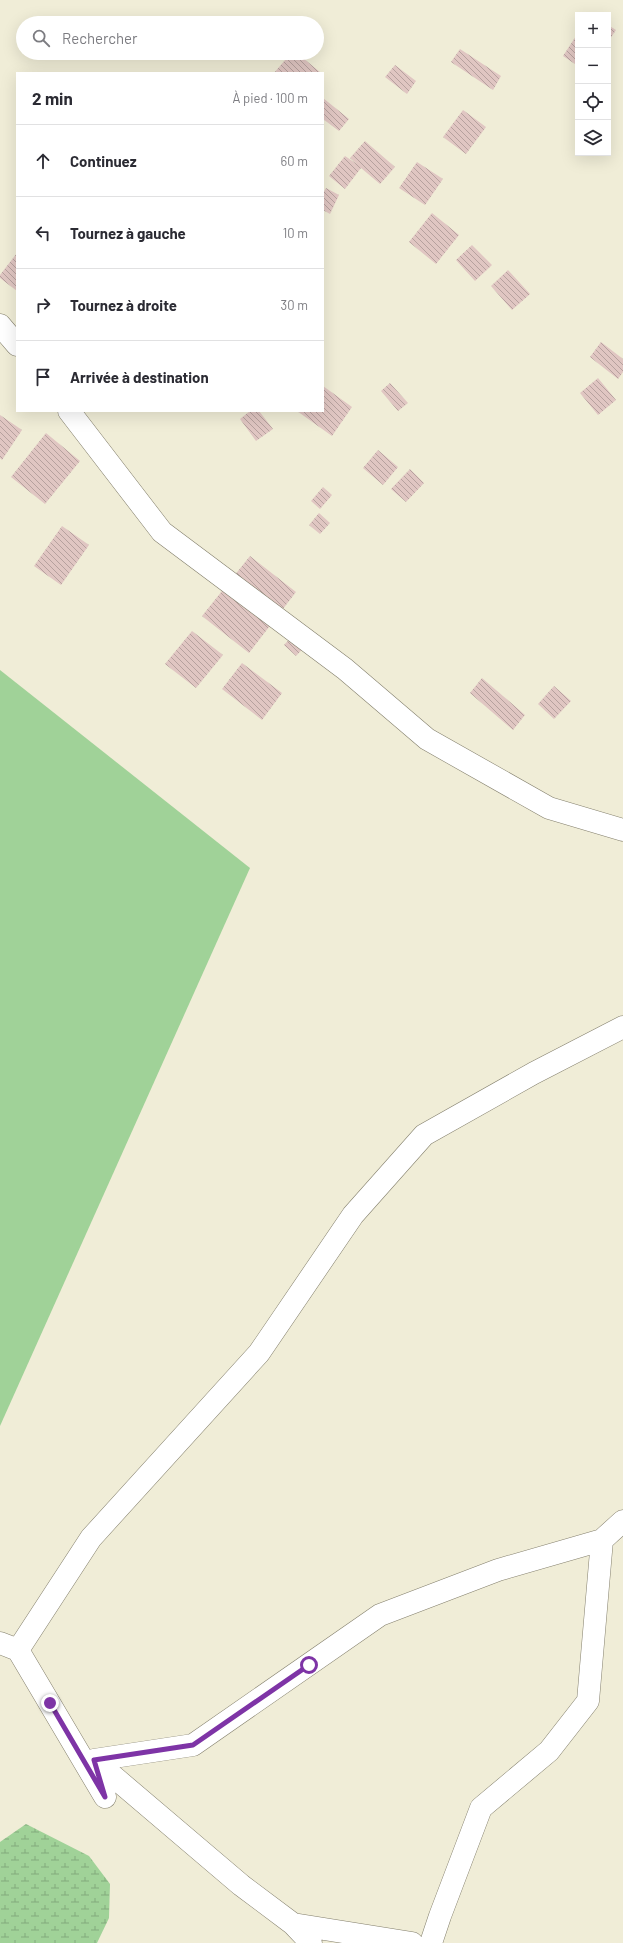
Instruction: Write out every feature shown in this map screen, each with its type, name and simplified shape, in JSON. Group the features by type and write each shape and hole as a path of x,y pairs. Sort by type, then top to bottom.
{"street":[{"path":"0,325 16,344"},
{"path":"70,412 162,532 344,669 428,740 549,808 623,830"},
{"path":"94,1760 105,1797 9,1646 91,1538 258,1353 353,1215 424,1135 534,1073 623,1026"},
{"path":"94,1760 193,1745 380,1615 498,1570 602,1540 623,1521"},
{"path":"431,1943 482,1808 549,1751 588,1701 602,1540"},
{"path":"94,1760 241,1884 293,1924 311,1943"},
{"path":"293,1924 412,1943"}],"green space":[{"path":"0,670 250,868 0,1426"},
{"path":"26,1824 89,1856 110,1884 109,1918 97,1943 0,1943 0,1842"}],"building":[{"path":"611,27 616,30 611,38"},
{"path":"575,38 575,64 563,56"},
{"path":"460,49 501,76 493,90 451,62"},
{"path":"285,60 305,60 320,72 275,72"},
{"path":"395,65 416,81 407,94 385,77"},
{"path":"324,99 349,119 339,131 324,120"},
{"path":"463,110 486,127 466,154 443,137"},
{"path":"365,141 395,167 380,184 361,168 345,189 329,176 345,156 357,164 350,158"},
{"path":"417,162 443,179 425,205 399,188"},
{"path":"326,188 339,195 330,214 324,211 324,191"},
{"path":"432,213 459,235 436,264 409,242"},
{"path":"472,245 492,265 475,281 456,260"},
{"path":"16,254 16,290 0,278 0,275"},
{"path":"508,270 530,294 512,310 491,286"},
{"path":"601,342 623,359 623,372 618,379 590,357"},
{"path":"598,378 616,400 598,415 580,393"},
{"path":"390,383 408,403 398,411 381,391"},
{"path":"324,387 352,407 332,436 298,412 324,412"},
{"path":"249,412 260,412 273,429 256,441 240,419"},
{"path":"0,415 22,430 2,460 0,458"},
{"path":"46,433 80,461 45,504 11,477"},
{"path":"378,450 398,467 383,485 363,468"},
{"path":"410,469 424,483 406,502 391,489"},
{"path":"323,487 332,495 320,509 311,501"},
{"path":"319,513 330,523 320,534 309,525"},
{"path":"62,526 89,545 61,585 34,566"},
{"path":"250,556 296,592 249,653 202,616"},
{"path":"301,627 313,638 296,656 284,645"},
{"path":"192,631 223,655 196,688 165,664"},
{"path":"242,663 282,693 262,720 222,689"},
{"path":"482,678 525,715 513,730 470,693"},
{"path":"554,686 571,701 554,719 538,704"}],"route":[{"path":"50,1703 105,1797 94,1760 193,1745 309,1665"}]}
